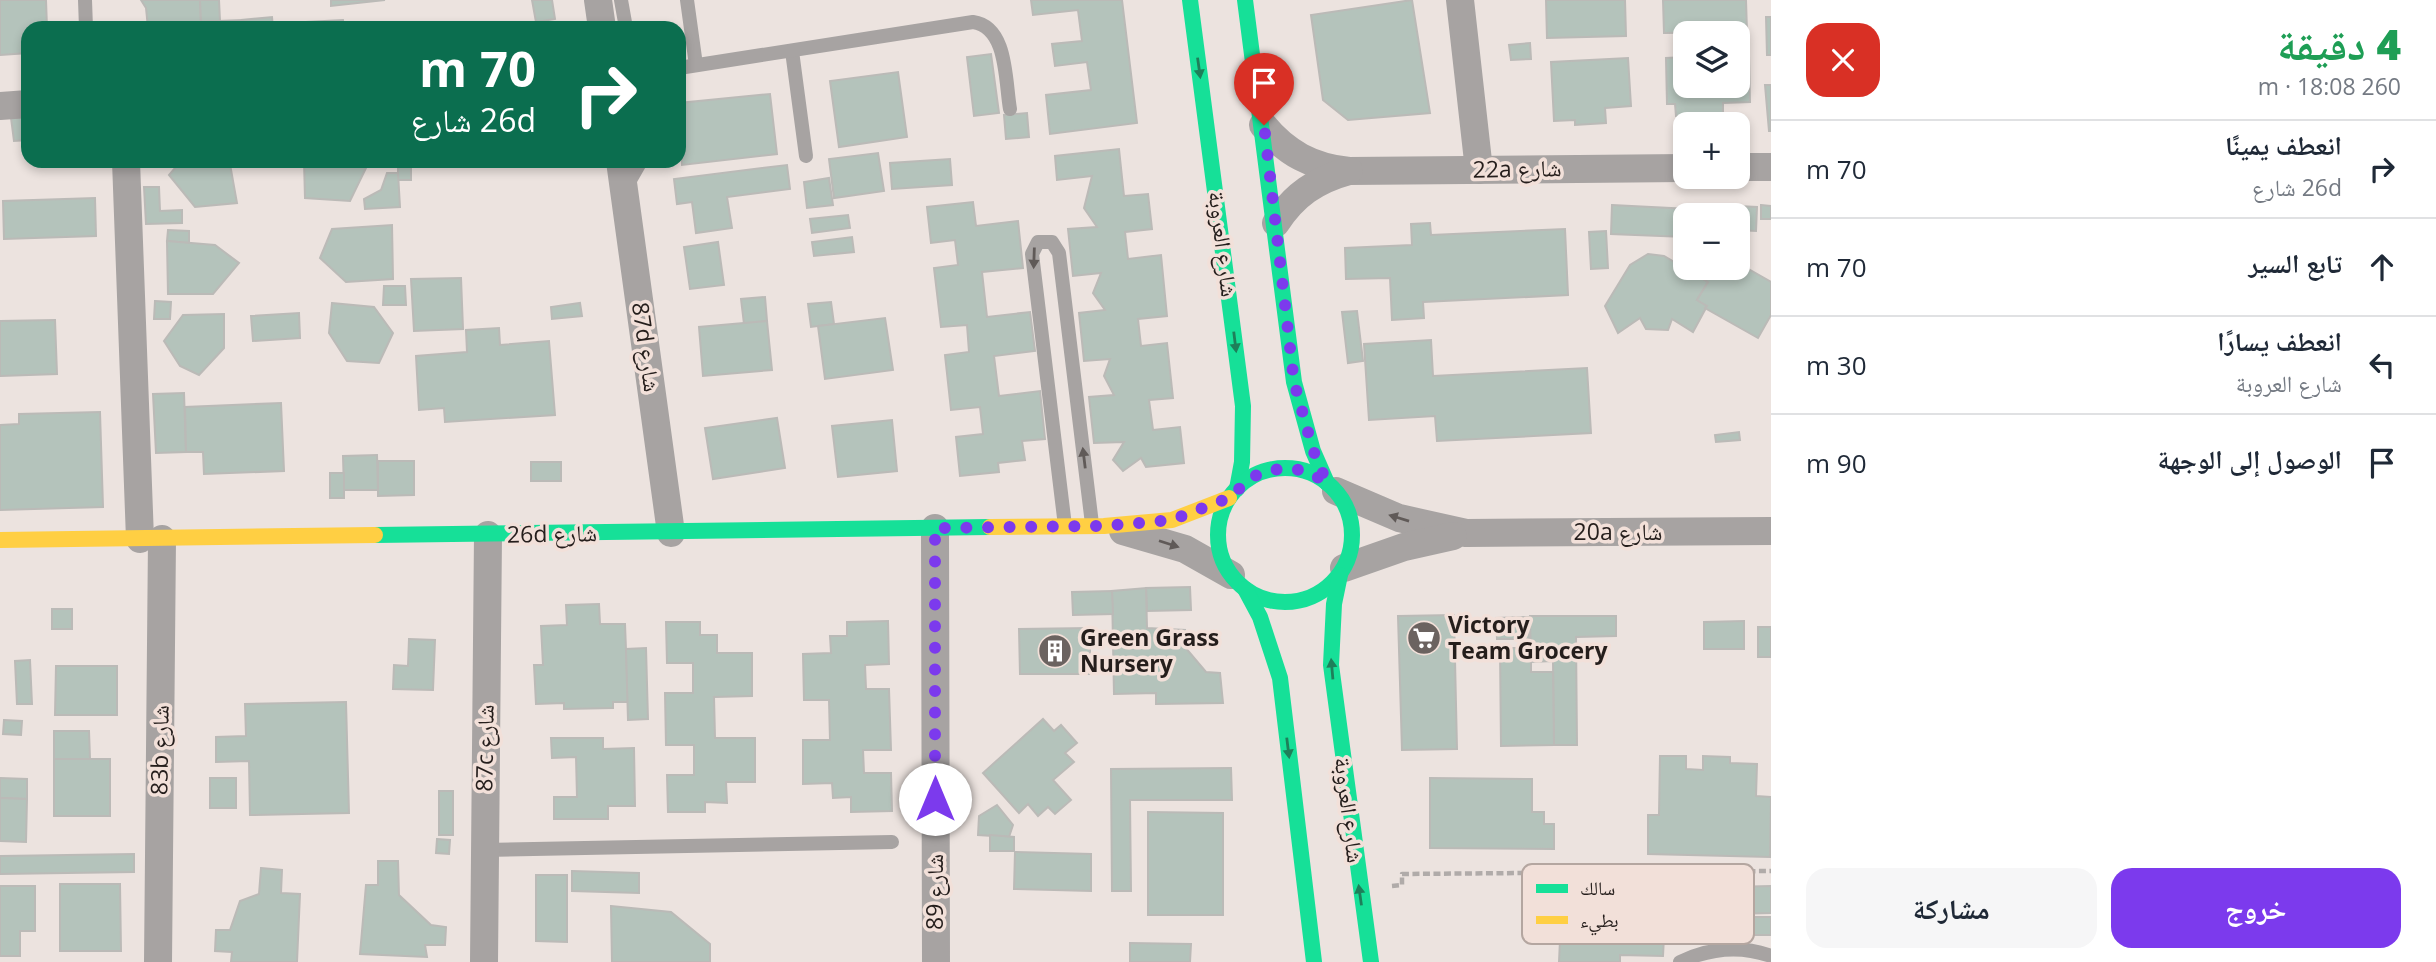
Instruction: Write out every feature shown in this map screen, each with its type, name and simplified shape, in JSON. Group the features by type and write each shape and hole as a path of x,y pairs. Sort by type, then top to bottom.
{"main road":[{"name":"شارع العروبة","path":"1190,0 1243,406 1242,462 1233,494"},
{"path":"1238,582 1264,599 1295,601 1325,590 1342,571 1350,556 1352,528 1344,503 1331,487 1310,439 1294,382 1264,125 1245,0"},
{"path":"1314,962 1280,678 1268,637 1222,557 1219,537 1221,517 1233,494 1252,477 1271,470 1300,471 1331,487"},
{"name":"26d شارع","path":"0,540 1098,526 1172,520 1233,494"},
{"name":"شارع العروبة","path":"1342,571 1334,604 1331,665 1371,962"}],"street":[{"path":"598,0 601,21"},
{"path":"1460,0 1479,170"},
{"path":"0,106 21,104"},
{"name":"22a شارع","path":"1264,125 1292,153 1329,169 1673,168"},
{"path":"1750,167 1771,167"},
{"name":"83b شارع","path":"126,168 151,539 158,962"},
{"name":"87d شارع","path":"621,168 671,533"},
{"name":"22a شارع","path":"1276,223 1299,195 1331,176 1349,171"},
{"name":"20a شارع","path":"1331,487 1398,518 1466,533"},
{"name":"26d شارع","path":"1098,526 1185,549 1238,582"},
{"name":"شارع 89","path":"935,528 936,962"},
{"name":"20a شارع","path":"1342,571 1404,547 1466,533 1771,531"},
{"name":"87c شارع","path":"484,962 488,535"}],"lane":[{"path":"85,0 86,21"},
{"path":"621,0 625,21"},
{"path":"687,0 696,65"},
{"path":"686,67 982,24 998,37 1010,109"},
{"path":"792,51 806,156"},
{"path":"624,190 637,168"},
{"path":"1065,527 1032,254 1033,247 1045,241 1052,242 1059,253 1098,526"},
{"path":"484,850 892,842"},
{"path":"1680,962 1723,948 1754,950 1771,956"}],"path":[{"path":"1359,888 1402,885 1402,874 1522,873"}],"building":[{"path":"0,0 46,0 47,21 21,21 21,54 0,55"},
{"path":"141,0 200,0 201,21 147,21 146,8"},
{"path":"200,0 219,0 220,21 201,21"},
{"path":"331,0 385,0 331,6"},
{"path":"532,0 552,0 555,19 536,21"},
{"path":"1031,0 1122,0 1137,123 1050,134 1046,95 1091,90 1087,62 1055,66 1052,44 1082,41 1078,10 1033,15"},
{"path":"1412,0 1430,113 1348,120 1323,100 1311,15"},
{"path":"1546,0 1625,0 1626,36 1547,38"},
{"path":"1663,0 1746,0 1747,21 1673,21 1673,33 1664,33"},
{"path":"272,17 272,21 242,21"},
{"path":"1766,17 1771,17 1771,55 1767,55"},
{"path":"1530,43 1531,59 1511,60 1509,45"},
{"path":"991,54 999,113 974,116 967,57"},
{"path":"1628,58 1631,106 1605,108 1606,123 1575,125 1575,120 1554,121 1551,62"},
{"path":"1666,58 1673,58 1673,98 1750,98 1750,102 1723,103 1723,112 1676,112 1675,104 1667,104"},
{"path":"898,72 907,137 839,147 830,81"},
{"path":"1765,85 1771,85 1771,131 1769,131"},
{"path":"770,94 777,154 686,165 686,102"},
{"path":"1027,113 1029,137 1006,139 1004,115"},
{"path":"21,117 21,140 14,141 11,118"},
{"path":"1119,149 1124,196 1148,194 1152,229 1125,232 1128,259 1161,255 1167,316 1138,319 1141,346 1167,343 1173,398 1149,400 1153,430 1180,427 1184,463 1146,467 1141,458 1123,471 1113,460 1124,442 1094,443 1089,397 1114,395 1104,376 1110,359 1084,361 1079,313 1105,310 1093,293 1101,273 1073,276 1068,229 1097,227 1084,208 1092,176 1057,180 1055,156"},
{"path":"878,153 884,191 834,198 829,159"},
{"path":"950,159 952,185 892,189 890,163"},
{"path":"787,165 790,189 727,197 732,228 696,233 692,202 677,204 674,179"},
{"path":"175,168 231,168 237,203 195,207 169,175"},
{"path":"304,168 366,168 350,201 305,198"},
{"path":"398,168 411,168 411,180 398,180"},
{"path":"387,173 398,173 400,207 365,209 364,199 381,190"},
{"path":"829,178 833,205 807,208 804,182"},
{"path":"144,187 159,187 160,211 182,210 182,223 146,224"},
{"path":"95,198 96,236 4,239 3,201"},
{"path":"973,202 976,226 1018,221 1023,268 982,272 987,317 1030,312 1035,351 994,356 999,396 1040,391 1045,439 1022,441 1025,460 998,463 999,472 960,476 956,437 983,434 980,407 951,410 945,355 969,352 967,325 941,327 934,268 958,265 955,240 931,243 927,207"},
{"path":"1612,205 1673,208 1673,237 1611,234"},
{"path":"1761,205 1771,206 1771,219 1761,219"},
{"path":"1750,207 1757,207 1756,231 1750,231"},
{"path":"848,215 850,228 812,233 810,219"},
{"path":"1430,223 1431,235 1565,229 1568,295 1423,302 1424,318 1392,320 1390,278 1346,279 1345,248 1412,245 1411,224"},
{"path":"392,225 393,279 346,282 320,258 332,229"},
{"path":"168,230 189,231 189,243 167,241"},
{"path":"1606,231 1608,268 1591,269 1589,232"},
{"path":"852,237 854,252 814,256 812,242"},
{"path":"167,241 215,245 239,263 213,294 168,294"},
{"path":"718,242 724,285 690,289 684,247"},
{"path":"1648,254 1664,256 1673,261 1673,280 1708,282 1697,300 1707,306 1693,332 1672,319 1668,330 1646,329 1640,318 1618,333 1605,306 1630,265"},
{"path":"1750,270 1771,282 1771,315 1758,338 1705,308 1707,306 1697,300 1708,282 1705,280 1750,280"},
{"path":"461,278 463,329 414,331 411,279"},
{"path":"384,286 405,286 406,305 383,305"},
{"path":"765,297 767,321 744,324 741,299"},
{"path":"155,301 171,302 170,319 154,319"},
{"path":"831,302 834,324 811,327 808,304"},
{"path":"332,303 374,307 393,333 379,363 347,361 329,333"},
{"path":"580,303 582,316 552,319 551,307"},
{"path":"1357,311 1363,361 1348,363 1342,312"},
{"path":"299,313 300,338 253,341 251,316"},
{"path":"224,314 224,348 199,375 180,366 164,341 183,315"},
{"path":"885,318 893,370 825,379 818,326"},
{"path":"55,320 57,374 0,376 0,321"},
{"path":"767,321 772,370 703,376 699,327"},
{"path":"499,328 500,345 549,341 555,415 445,422 444,408 419,410 416,356 467,352 466,330"},
{"path":"1431,340 1433,376 1587,368 1591,433 1437,441 1435,416 1369,420 1364,344"},
{"path":"184,393 186,452 156,453 153,394"},
{"path":"281,403 284,471 204,474 203,452 186,452 185,407"},
{"path":"100,412 103,507 0,510 0,425 19,424 19,414"},
{"path":"777,418 785,468 713,479 705,428"},
{"path":"892,420 897,471 838,477 832,426"},
{"path":"1739,432 1740,440 1716,442 1715,435"},
{"path":"377,455 378,490 344,490 343,456"},
{"path":"378,461 414,461 414,495 378,496"},
{"path":"531,462 561,462 561,481 531,481"},
{"path":"330,473 344,473 344,498 330,498"},
{"path":"1190,587 1191,610 1147,611 1146,588"},
{"path":"1146,588 1147,628 1185,630 1184,646 1206,672 1220,673 1223,703 1156,704 1156,693 1114,694 1112,591"},
{"path":"1112,591 1113,614 1073,615 1072,592"},
{"path":"599,604 600,624 625,624 628,702 613,702 613,708 564,709 564,703 536,704 534,665 543,665 541,626 567,625 566,605"},
{"path":"52,609 72,609 72,629 52,629"},
{"path":"1454,615 1457,749 1402,750 1398,616"},
{"path":"1530,616 1616,616 1616,636 1576,637 1577,745 1554,745 1553,661 1531,662"},
{"path":"1528,617 1529,639 1497,639 1496,618"},
{"path":"888,621 889,664 865,665 866,689 889,689 891,750 863,750 864,773 891,773 892,811 851,812 851,797 833,798 832,783 803,784 803,740 830,740 829,700 804,700 803,654 831,653 830,636 847,636 847,622"},
{"path":"1744,621 1744,649 1704,649 1704,622"},
{"path":"666,622 700,622 700,635 717,635 717,653 752,653 752,696 714,697 715,738 755,738 755,782 726,782 727,803 705,802 705,812 668,812 667,775 694,775 694,745 666,745 665,693 693,693 693,663 667,663"},
{"path":"1758,627 1771,627 1771,657 1758,657"},
{"name":"Green Grass Nursery","path":"1090,628 1090,674 1020,674 1019,629"},
{"path":"409,639 435,640 433,690 393,689 394,665 408,666"},
{"path":"646,648 648,719 628,720 626,649"},
{"path":"1500,648 1531,648 1531,672 1553,672 1554,745 1501,746"},
{"path":"30,660 32,704 17,704 15,661"},
{"path":"56,666 117,666 117,715 55,715"},
{"path":"346,702 349,813 250,815 249,761 216,762 216,737 246,736 245,704"},
{"path":"1043,719 1054,731 1061,725 1077,743 1065,753 1074,762 1053,780 1071,800 1055,814 1048,807 1038,816 1028,804 1019,813 983,773"},
{"path":"4,720 22,721 21,735 3,734"},
{"path":"54,731 89,731 90,759 54,759"},
{"path":"551,738 603,738 603,749 634,748 635,806 608,806 608,819 554,819 554,797 577,797 576,757 552,758"},
{"path":"1660,756 1686,756 1686,769 1703,770 1703,756 1730,757 1730,763 1757,764 1756,796 1771,797 1770,857 1648,854 1648,815 1659,815"},
{"path":"54,759 110,759 110,816 54,816"},
{"path":"1231,768 1232,800 1130,800 1131,891 1112,891 1111,769"},
{"path":"0,778 27,779 27,799 0,798"},
{"path":"210,778 236,778 236,808 210,808"},
{"path":"1430,778 1532,779 1532,812 1544,812 1544,824 1554,824 1554,849 1430,848"},
{"path":"439,791 453,791 453,835 439,835"},
{"path":"0,798 27,799 26,842 0,841"},
{"path":"997,805 1013,825 1009,837 978,835 979,816"},
{"path":"1148,812 1223,813 1223,915 1148,915"},
{"path":"990,835 1014,837 1014,851 990,851"},
{"path":"437,839 450,840 449,854 436,853"},
{"path":"1015,852 1091,854 1091,891 1014,889"},
{"path":"134,854 134,872 0,874 0,856"},
{"path":"378,861 398,861 399,895 431,925 446,927 445,945 425,945 427,957 360,954 366,885 378,885"},
{"path":"261,868 282,870 281,893 300,894 297,962 231,962 232,952 215,951 216,930 230,930 240,901 259,894"},
{"path":"572,871 639,873 639,893 572,891"},
{"path":"536,875 567,875 567,942 536,941"},
{"path":"60,884 120,884 121,951 60,951"},
{"path":"0,886 35,886 35,931 20,931 20,956 0,956"},
{"path":"1754,886 1771,886 1771,913 1754,913"},
{"path":"611,906 671,912 710,944 710,962 612,962"},
{"path":"1754,917 1771,917 1771,935 1754,935"},
{"path":"1130,943 1191,944 1190,962 1130,962"},
{"path":"1560,944 1664,944 1663,956 1620,955 1620,962 1559,962"}],"traffic: fast":[{"path":"1190,0 1243,406 1242,462 1237,489"},
{"path":"1245,0 1294,382 1313,451 1327,483"},
{"path":"1285,468 1311,473 1332,488 1347,509 1352,535 1347,561 1332,582 1311,597 1285,602 1259,597 1238,582 1223,561 1218,535 1223,509 1238,488 1259,473 1285,468"},
{"path":"375,535 990,527"},
{"path":"1340,575 1334,604 1331,665 1371,962"},
{"path":"1245,589 1260,617 1280,678 1314,962"}],"traffic: slow":[{"path":"990,527 1104,526 1172,520 1229,498"},
{"path":"0,540 375,535"}],"place":[{"name":"Victory Team Grocery","path":"1424,638"},
{"name":"Green Grass Nursery","path":"1055,651"}],"route":[{"path":"935,799 935,528 1104,526 1172,520 1229,498 1252,477 1271,470 1291,468 1310,473 1327,483 1302,417 1294,382 1264,125"}]}
